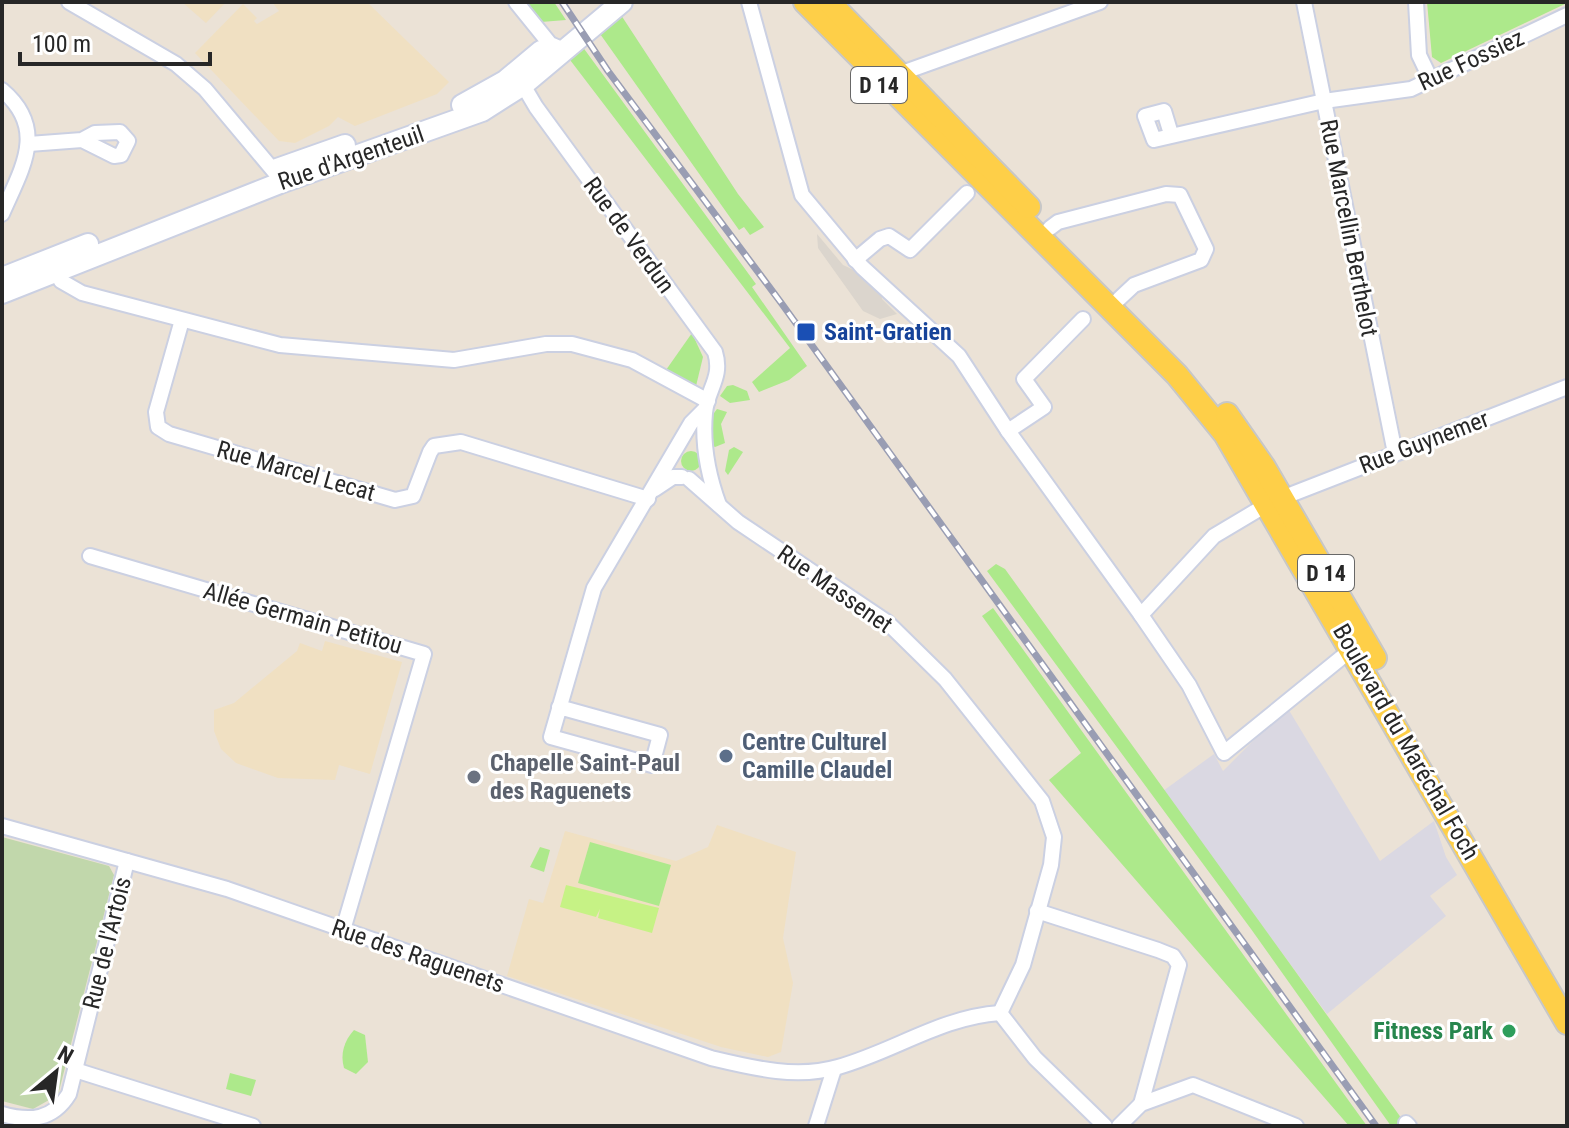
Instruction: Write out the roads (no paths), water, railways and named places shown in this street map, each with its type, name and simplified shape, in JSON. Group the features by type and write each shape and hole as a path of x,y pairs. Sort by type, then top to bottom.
{"main road":[{"name":"Rue d'Argenteuil","path":"278,176 472,115 523,85 600,2"},
{"name":"Rue d'Argenteuil","path":"3,283 461,106 557,47 622,2"},
{"name":"Boulevard du Maréchal Foch","path":"793,2 966,166 1119,299 1224,411 1561,996"},
{"name":"Boulevard du Maréchal Foch","path":"805,2 966,166"},
{"name":"Boulevard du Maréchal Foch","path":"815,2 1022,200"},
{"name":"Boulevard du Maréchal Foch","path":"829,2 1022,200 1048,236 1202,403 1225,434 1274,501 1352,649 1561,996"},
{"path":"1561,996 1567,1023"}],"street":[{"path":"69,2 176,64 205,89 278,176"},
{"path":"516,2 557,47"},
{"path":"749,2 802,195 855,260 946,340 1189,685 1224,753 1352,649"},
{"path":"899,74 1100,2"},
{"name":"Rue Marcellin Berthelot","path":"1304,2 1395,453"},
{"path":"1416,2 1419,55 1431,80"},
{"name":"Rue Fossiez","path":"1171,134 1324,101 1411,89 1567,15"},
{"path":"523,85 527,64"},
{"name":"Rue de Verdun","path":"523,85 715,352 718,375 706,406"},
{"path":"2,90 25,117 29,144 2,214"},
{"path":"29,144 82,140 95,133 128,130 128,141 121,155 114,156 82,140"},
{"path":"855,260 880,239 889,236 910,250 967,193"},
{"path":"1048,236 1058,222 1166,194 1180,195 1190,209 1206,249 1201,260 1134,285 1119,299"},
{"path":"52,266 68,286 82,293 280,345 454,360 546,344 572,344 632,360 706,406"},
{"path":"1008,431 1044,407 1024,379 1083,319"},
{"name":"Rue Marcel Lecat","path":"182,320 156,412 158,427 169,434 395,500 413,496 430,452 434,446 449,441 652,494"},
{"name":"Rue Guynemer","path":"1141,615 1214,536 1274,501 1567,387"},
{"path":"706,406 707,469 719,506"},
{"path":"559,707 660,735 652,765 551,737 559,707 594,588 652,494 656,479 677,452 691,423 706,406"},
{"path":"677,452 696,444 706,450"},
{"path":"677,452 675,469 686,478"},
{"path":"652,494 673,477 700,477 707,469"},
{"name":"Rue Massenet","path":"686,478 738,522 887,622 945,679 1017,767 1051,819 1054,837 1051,865 1023,965 1000,1013"},
{"name":"Allée Germain Petitou","path":"90,556 424,654 343,930"},
{"name":"Rue des Raguenets","path":"2,826 227,889 711,1058 762,1070 799,1073 834,1069 970,1015 1000,1013"},
{"name":"Rue de l'Artois","path":"6,1119 36,1119 61,1107 75,1070 127,861"},
{"path":"1037,911 1158,950 1173,956 1179,965 1141,1104"},
{"path":"1000,1013 1035,1058 1105,1126"},
{"path":"816,1126 834,1069"},
{"path":"75,1070 253,1126"},
{"path":"1119,1126 1141,1104 1193,1085 1296,1126"}],"railway":[{"path":"562,2 608,71 782,304 1376,1126"}],"place":[{"name":"Saint-Gratien","path":"806,332"},
{"name":"Centre Culturel Camille Claudel","path":"726,756"},
{"name":"Chapelle Saint-Paul des Raguenets","path":"474,777"},
{"name":"Fitness Park","path":"1509,1031"}]}
